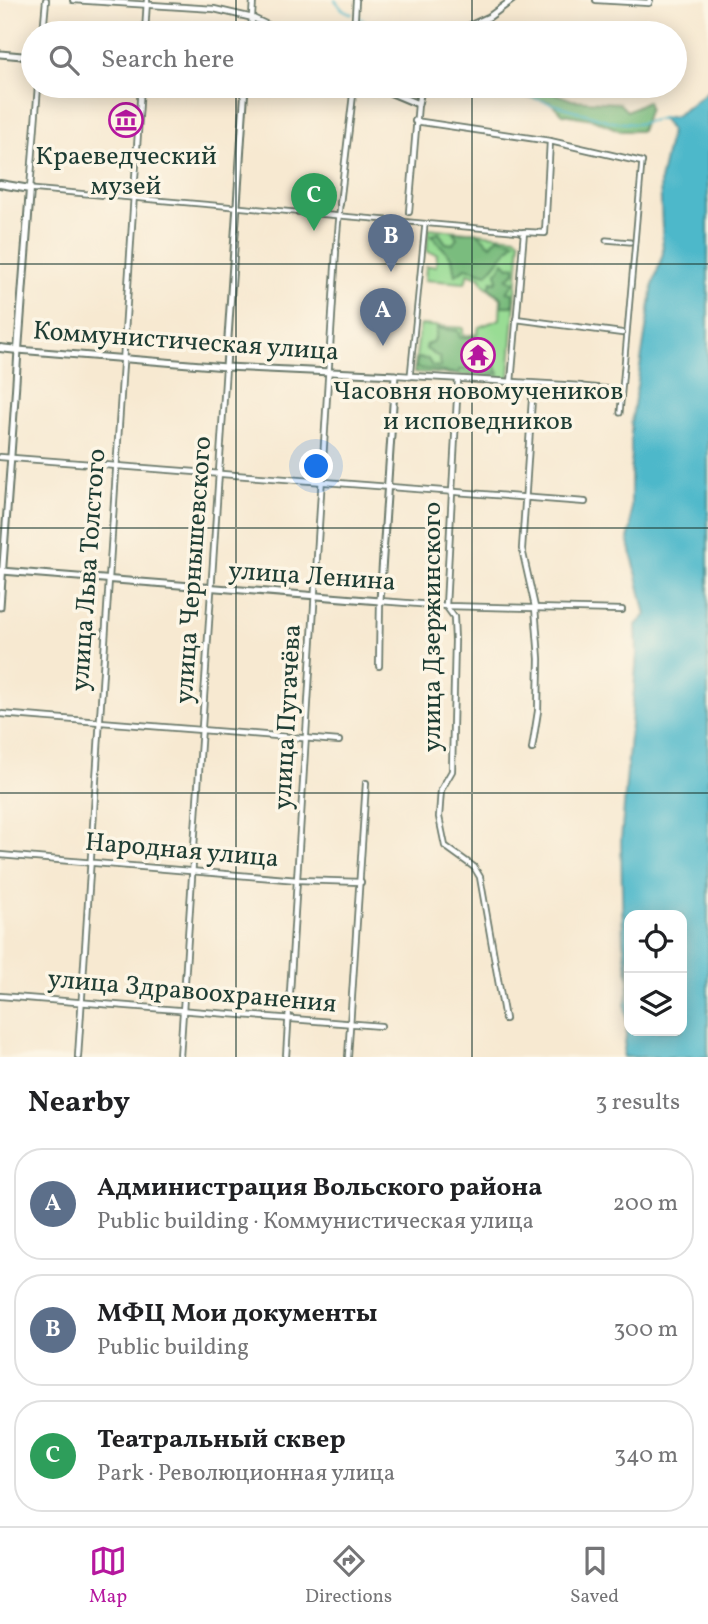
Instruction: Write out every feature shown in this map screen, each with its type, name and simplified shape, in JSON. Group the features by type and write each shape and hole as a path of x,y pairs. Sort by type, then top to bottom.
{"main road":[{"path":"0,184 11,188 30,189 18,350"},
{"path":"0,192 11,188"},
{"name":"Коммунистическая улица","path":"0,348 18,350"}],"street":[{"path":"44,21 46,0"},
{"path":"73,0 147,1 214,9 259,21"},
{"path":"253,0 253,21"},
{"path":"355,21 356,0"},
{"path":"480,21 512,0"},
{"path":"596,0 649,3 650,0"},
{"path":"146,21 147,1"},
{"path":"0,54 21,56"},
{"path":"37,98 30,189 524,232 545,233 550,141"},
{"name":"улица Льва Толстого","path":"78,1057 140,98"},
{"name":"улица Чернышевского","path":"180,1057 244,98"},
{"name":"улица Пугачёва","path":"286,1057 327,371 340,204 353,98"},
{"path":"404,98 418,104"},
{"path":"408,221 415,121 419,98"},
{"path":"415,121 550,141 642,162 620,413"},
{"path":"410,377 425,223"},
{"path":"511,383 524,232"},
{"path":"606,240 630,242"},
{"path":"516,319 622,333"},
{"path":"0,607 18,350"},
{"name":"Коммунистическая улица","path":"18,350 226,367 621,390"},
{"path":"379,666 380,601 395,375"},
{"name":"улица Дзержинского","path":"458,380 446,606 454,617 455,640 452,771 440,790 439,817 445,846 474,867 480,877 505,1019"},
{"path":"532,750 538,711 536,607 522,549 533,384"},
{"path":"0,457 585,502"},
{"name":"улица Ленина","path":"1,571 446,606 622,610"},
{"path":"0,714 339,741"},
{"path":"348,1057 366,783"},
{"name":"Народная улица","path":"0,855 298,880 360,882"},
{"name":"улица Здравоохранения","path":"0,996 381,1026"}],"green space":[{"path":"532,98 619,103 627,111 647,101 649,108 641,131 621,131 593,119 563,114 550,102"},
{"path":"428,228 516,237 520,241 509,378 414,372 420,325 463,328 463,336 477,334 479,327 500,319 501,298 483,284 481,278 468,273 465,283 425,280 426,266 436,266 437,254 427,252"},
{"path":"454,232 476,232 491,245 498,237 515,241 487,274 466,268 455,275 452,258 431,235 439,233 446,243 453,244 457,238"},
{"path":"504,262 509,267 515,266 515,272 507,279 515,282 507,292 513,293 513,306 502,306 502,298 489,288 492,281 496,282 498,279 496,273"},
{"path":"437,328 458,331 460,338 475,337 485,340 499,374 459,370 458,374 415,368 418,358 428,359 432,366 440,367 440,358 426,349 427,344 434,341"}],"water":[{"path":"708,91 708,1057 623,1057 626,1036 687,1036 687,910 624,910 624,947 623,940 621,841 637,654 636,625 646,615 628,538 631,528 631,424 653,285 663,253 660,181 671,131 662,118 676,116"}],"waterway":[{"path":"335,0 342,9 352,14"},
{"path":"358,16 364,21"},
{"path":"533,98 613,122 637,124 664,118"}],"place":[{"name":"Краеведческий музей","path":"126,120"},
{"name":"Театральный сквер","path":"314,231"},
{"name":"МФЦ Мои документы","path":"391,272"},
{"name":"Администрация Вольского района","path":"383,346"},
{"name":"Часовня новомучеников и исповедников","path":"478,355"}]}
